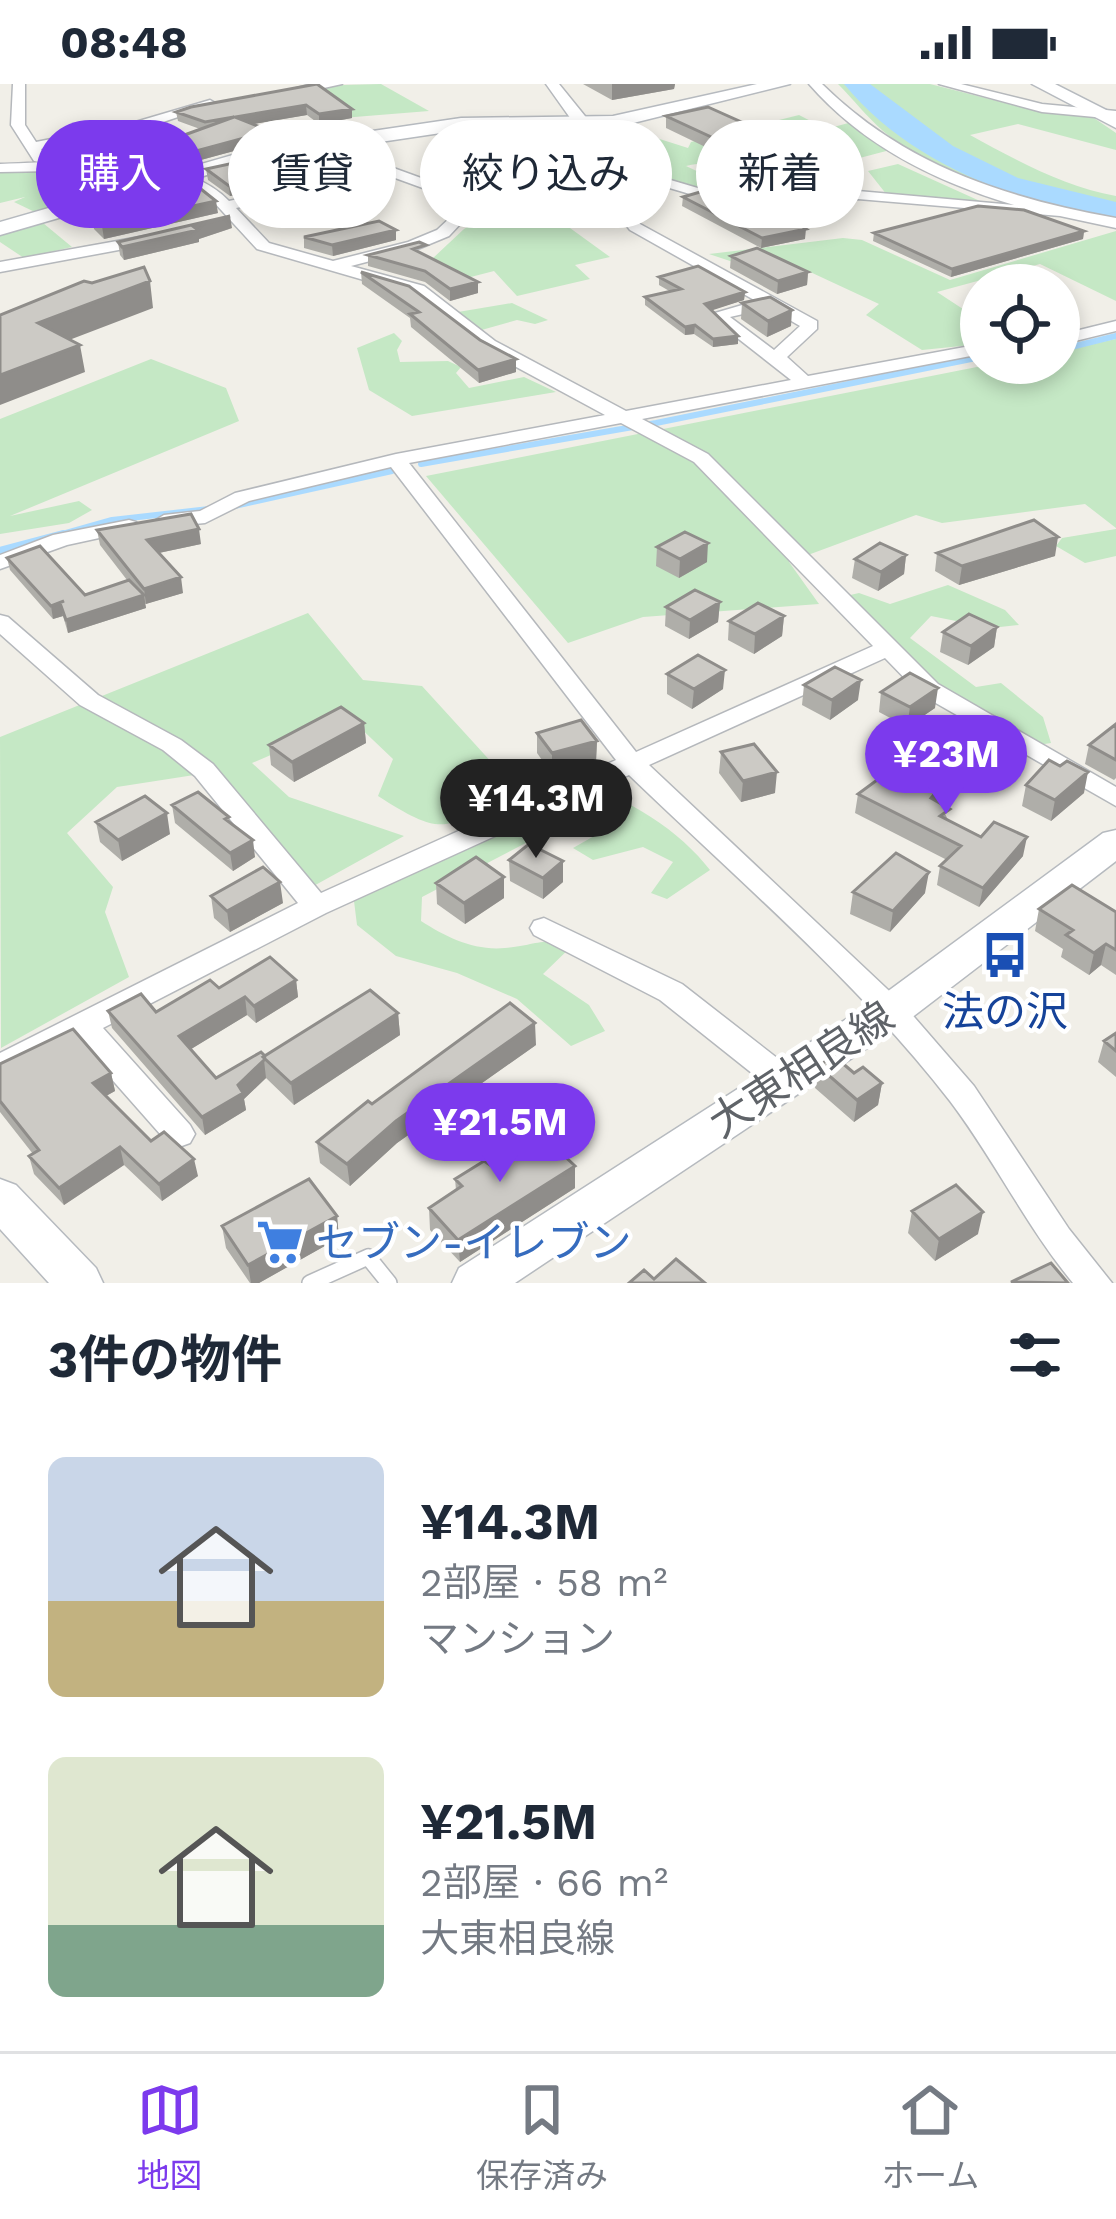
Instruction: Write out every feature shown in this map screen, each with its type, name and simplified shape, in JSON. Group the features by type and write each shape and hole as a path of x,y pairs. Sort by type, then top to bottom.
{"street":[{"path":"272,94 336,84"},
{"path":"552,84 579,120"},
{"path":"612,120 781,84"},
{"path":"815,84 854,121 902,154 972,187 1056,213"},
{"path":"945,84 1024,104 1113,117"},
{"path":"1041,84 1113,117"},
{"path":"0,100 20,91 19,125 36,152"},
{"path":"32,147 134,127 188,108 233,100"},
{"path":"204,172 257,154 420,130"},
{"path":"0,168 36,166"},
{"path":"204,193 263,246 407,284 489,346 701,458 929,689 1116,798"},
{"path":"864,199 1056,213 1116,223"},
{"path":"0,230 36,220"},
{"path":"333,266 414,245 447,228"},
{"path":"639,228 812,325 779,352 779,363"},
{"path":"0,267 159,237"},
{"path":"776,302 718,315 804,382"},
{"path":"1080,335 1116,326"},
{"path":"0,562 61,540 224,507 396,460 640,423 804,382 960,353"},
{"path":"396,460 632,762 891,1011 963,1096 1057,1239 1094,1283"},
{"path":"0,622 89,700 172,745 204,770 316,906"},
{"path":"0,1067 316,906 885,649"},
{"name":"大東相良線","path":"476,1283 891,1011 1116,842"},
{"path":"544,928 671,992 784,1081"},
{"path":"82,1025 179,1134"},
{"path":"0,1198 79,1283"}],"lane":[{"path":"310,1283 368,1257 389,1283"}],"green space":[{"path":"381,84 429,111 342,118 309,86"},
{"path":"838,84 930,84 1029,109 1094,118 1116,133 1116,150 1018,124 970,135 1059,179 1116,196 1116,219 994,189 936,165 883,131"},
{"path":"864,131 890,150 864,157"},
{"path":"696,141 696,165 686,166 696,171 696,187 680,187 672,183 672,143 688,148"},
{"path":"898,164 991,206 887,195 868,171"},
{"path":"36,170 36,213 14,202 25,197 0,203 0,171"},
{"path":"36,225 49,228 72,247 24,258 0,242 0,235"},
{"path":"570,228 610,257 575,265 590,279 517,296 494,271 463,279 432,259 464,229"},
{"path":"1116,231 1116,301 1080,283 1080,264 1004,264"},
{"path":"843,238 862,240 950,280 960,277 960,286 937,292 960,307 960,346 922,350 866,315 879,304 808,271 754,269 709,254"},
{"path":"512,303 548,320 535,324 517,320 478,331 458,312"},
{"path":"394,333 402,341 397,350 400,362 448,361 461,367 456,373 469,388 524,377 556,392 412,416 369,390 357,348"},
{"path":"1116,339 1116,528 1085,504 942,523 916,515 789,562 819,604 643,617 568,643 426,476 960,370 960,384 1080,384 1080,347"},
{"path":"151,359 226,388 239,421 10,516 79,501 92,510 69,523 0,534 0,419"},
{"path":"1116,529 1116,556 1085,563 1056,546 1062,538"},
{"path":"948,585 1005,610 1019,625 991,628 931,616 910,638 976,687 1001,683 1043,717 1051,743 1038,745 939,688 846,596 859,593 890,604"},
{"path":"308,613 363,680 422,686 515,788 460,820 434,824 419,819 378,796 393,759 352,720 252,763 289,797 404,836 310,888 220,771 117,787 67,833 113,887 105,912 129,977 1,1048 0,737"},
{"path":"579,786 651,817 710,870 667,899 651,893 673,862 643,847 593,860 573,848 617,823 597,806 422,897 421,921 482,947 575,943 543,974 589,1005 605,1031 571,1046 517,999 457,973 396,956 357,925 354,901 379,877"}],"building":[{"path":"317,84 352,109 319,114 306,105 235,117 242,120 228,120 228,142 204,149 204,128 234,117 205,122 176,112"},
{"path":"708,107 737,120 696,120 696,130 666,116"},
{"path":"228,164 228,185 206,169"},
{"path":"978,206 1024,210 1084,231 952,269 874,233"},
{"path":"178,228 198,230 122,247 118,242"},
{"path":"346,228 396,230 332,245 304,237"},
{"path":"743,228 806,229 762,238"},
{"path":"419,242 426,245 413,249 478,282 450,289 425,271 368,255"},
{"path":"757,248 808,272 778,281 731,256"},
{"path":"698,266 745,292 705,304 738,336 713,339 695,325 685,327 645,297 681,289 659,277"},
{"path":"144,267 150,281 38,323 80,345 0,375 0,315 84,281 92,283"},
{"path":"361,272 409,286 480,340 516,359 478,370 410,314 419,312"},
{"path":"770,297 792,310 768,321 742,303"},
{"path":"191,514 199,529 147,540 181,577 144,589 97,530"},
{"path":"1034,520 1058,537 962,566 937,553"},
{"path":"685,532 708,543 680,559 657,547"},
{"path":"880,543 906,555 881,572 855,559"},
{"path":"40,546 85,595 129,580 144,595 66,620 60,603 64,601 51,606 7,558"},
{"path":"695,590 720,602 690,620 666,607"},
{"path":"758,603 784,616 755,634 729,621"},
{"path":"969,614 997,627 971,646 943,632"},
{"path":"698,655 725,670 694,689 667,674"},
{"path":"835,667 861,680 832,700 804,685"},
{"path":"910,673 938,688 910,707 881,692"},
{"path":"341,707 364,723 292,762 269,745"},
{"path":"581,720 597,741 552,753 537,733"},
{"path":"1116,724 1116,760 1089,745"},
{"path":"939,743 968,754 931,798 950,809 940,816 981,837 994,822 1027,837 983,888 940,866 961,846 858,794 888,772 907,782"},
{"path":"754,744 777,772 743,781 721,752"},
{"path":"1049,760 1060,766 1067,761 1088,772 1055,800 1026,785"},
{"path":"198,792 253,840 230,853 172,805"},
{"path":"145,796 167,813 118,840 96,822"},
{"path":"529,844 563,861 543,878 509,860"},
{"path":"896,853 929,872 893,911 853,892"},
{"path":"476,857 504,877 464,903 436,883"},
{"path":"263,867 280,882 227,911 211,896"},
{"path":"1072,885 1116,912 1116,950 1106,944 1094,953 1066,935 1073,930 1039,909"},
{"path":"270,957 296,980 254,1006 245,997 179,1036 216,1078 261,1052 265,1056 238,1085 243,1093 202,1117 108,1011 141,994 156,1012 210,980 219,988"},
{"path":"370,990 398,1013 291,1083 263,1057"},
{"path":"510,1003 535,1023 396,1121 347,1164 317,1142 368,1101 372,1104"},
{"path":"73,1029 111,1073 93,1083 151,1141 164,1132 194,1159 159,1184 120,1147 59,1188 29,1156 39,1150 0,1101 0,1064"},
{"path":"1116,1033 1116,1051 1104,1041"},
{"path":"834,1056 854,1073 863,1067 882,1083 857,1100 818,1066"},
{"path":"540,1133 575,1166 458,1240 429,1208 462,1186 455,1179 484,1161 490,1165"},
{"path":"309,1179 337,1216 248,1265 222,1226"},
{"path":"956,1185 983,1212 939,1239 912,1211"},
{"path":"676,1259 705,1283 629,1283 644,1270 654,1279"},
{"path":"1051,1263 1068,1283 1011,1282"}],"waterway":[{"path":"856,84 913,131 975,169 1043,196 1116,211"},
{"path":"1080,345 1116,336"},
{"path":"421,464 656,423 960,361"},
{"path":"230,507 392,471"},
{"path":"54,536 112,520 209,509"},
{"path":"54,536 63,534"},
{"path":"0,551 54,536"}],"place":[{"name":"法の沢","path":"1005,955"},
{"name":"セブン-イレブン","path":"280,1242"}]}
